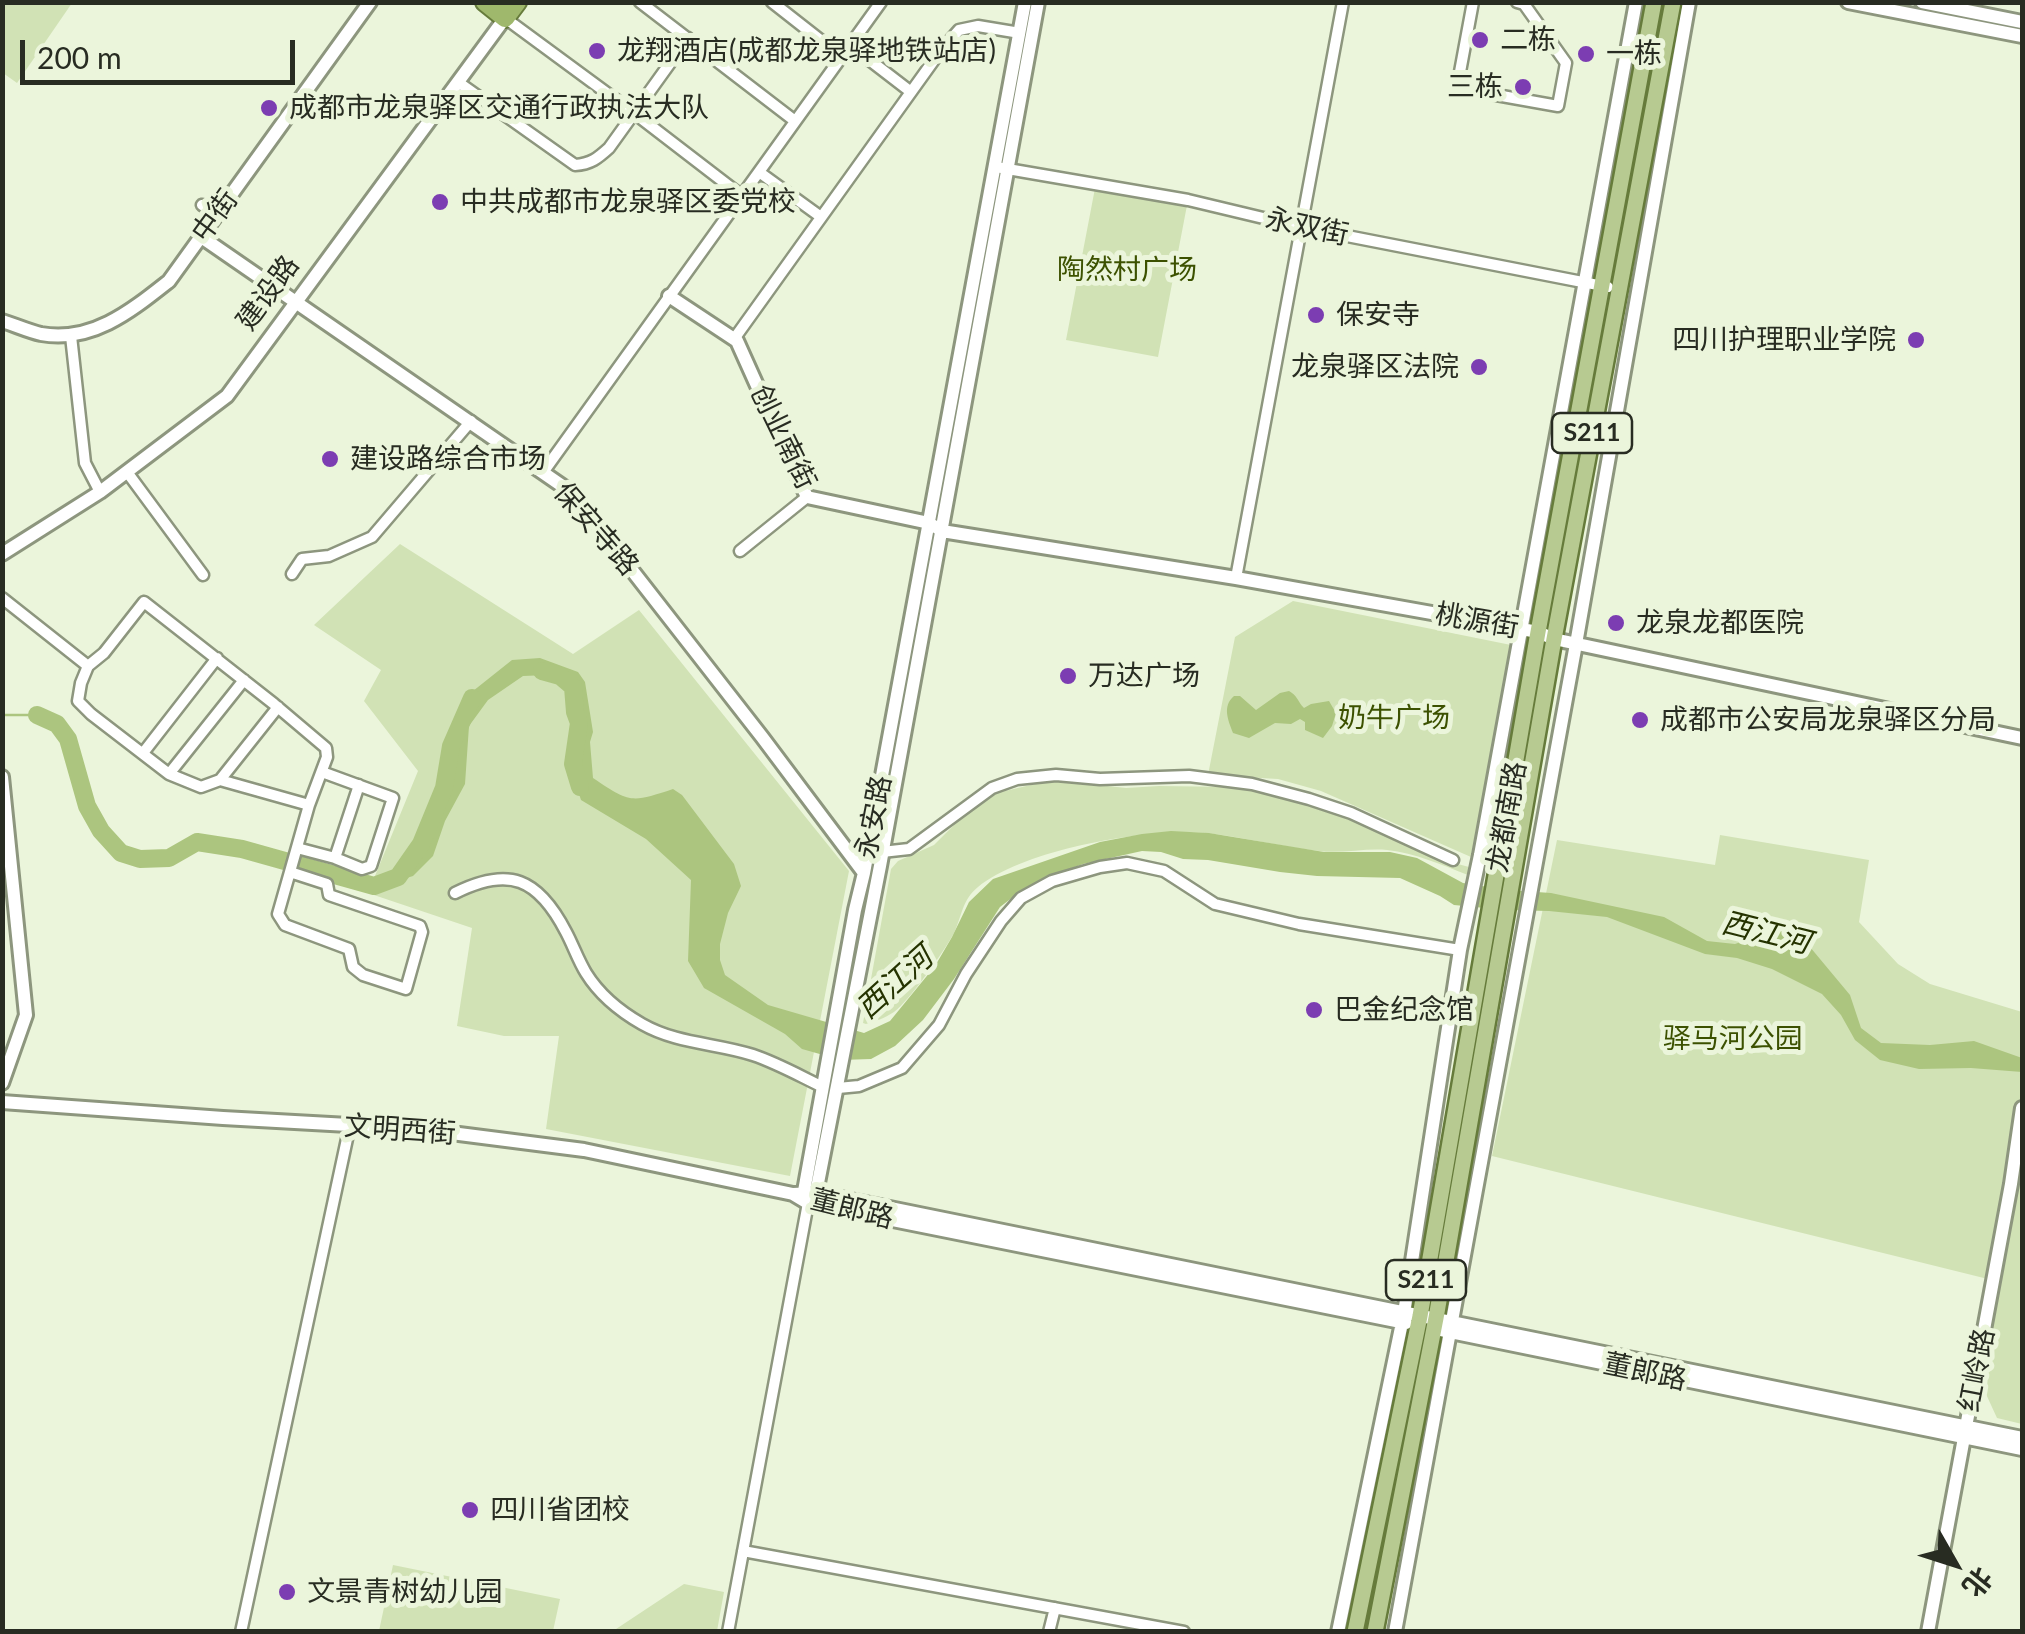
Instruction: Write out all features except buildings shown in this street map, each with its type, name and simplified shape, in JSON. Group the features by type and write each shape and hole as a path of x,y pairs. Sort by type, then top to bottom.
{"highway":[{"path":"485,2 506,18"},
{"name":"建设路","path":"506,18 517,2"}],"main road":[{"name":"龙都南路","path":"1375,1632 1507,862 1538,632 1594,283 1654,2"},
{"name":"龙都南路","path":"1507,862 1554,639 1673,2"},
{"name":"龙都南路","path":"1355,1632 1427,1322"}],"street":[{"name":"中街","path":"72,336 92,331 133,309 169,280 370,2"},
{"path":"640,2 795,121"},
{"path":"772,2 842,57"},
{"path":"544,471 882,2"},
{"name":"永安路","path":"806,1195 845,1009 855,910 1002,169 1025,2"},
{"path":"845,1009 882,852 942,531 1002,169 1038,2"},
{"path":"1236,578 1343,2"},
{"path":"1472,2 1457,88 1558,106 1566,63 1524,4 1517,2"},
{"path":"1394,1632 1460,950 1521,629 1594,283 1636,2"},
{"path":"1338,1632 1427,1322 1520,940 1689,2"},
{"path":"1848,2 2022,36"},
{"path":"1922,2 2022,22"},
{"path":"506,18 742,196"},
{"name":"建设路","path":"2,554 100,492 226,396 506,18"},
{"path":"670,296 734,339 938,53 959,30 978,26 1020,33"},
{"path":"458,82 576,165 588,164 609,148 688,38"},
{"path":"850,46 911,92"},
{"name":"永双街","path":"1002,169 1188,200 1619,290"},
{"path":"758,172 821,216"},
{"path":"202,205 215,214"},
{"name":"保安寺路","path":"200,236 571,492 864,873"},
{"path":"2,321 39,334 72,336 85,463 100,492"},
{"name":"创业南街","path":"734,339 807,498 929,523"},
{"path":"292,574 302,558 329,556 372,537 470,421"},
{"path":"127,472 203,575"},
{"path":"740,551 807,498"},
{"name":"桃源街","path":"929,523 942,531 1538,632 1576,644 2022,738"},
{"path":"2,598 88,666"},
{"path":"278,707 220,780 201,787 169,774 78,702 88,666 104,653 144,602 217,658 278,707 326,748 327,758 309,805 278,914 285,926 349,949 353,967 362,975 406,989 422,932 420,926 329,895 328,884 293,862"},
{"path":"142,754 217,658"},
{"path":"169,774 244,680"},
{"path":"293,862 335,858 362,869 371,866 393,798 322,772"},
{"path":"882,852 909,849 992,788 1017,779 1056,775 1100,779 1189,776 1252,784 1309,799 1351,813 1453,860"},
{"path":"2,778 26,1014 2,1083"},
{"path":"220,780 309,805"},
{"path":"335,858 360,785"},
{"path":"454,892 480,880 508,878 534,890 552,906 585,973 607,999 643,1025 680,1039 752,1054 830,1087 860,1086 902,1068 939,1025 966,974 1021,898 1052,881 1100,868 1127,863 1164,871 1215,904 1299,924 1460,950"},
{"name":"文明西街","path":"2,1102 420,1129 584,1150 806,1195"},
{"name":"红岭路","path":"1928,1632 2012,1184 2022,1108"},
{"path":"241,1632 350,1125"},
{"path":"728,1632 806,1195"},
{"name":"董郞路","path":"806,1195 1965,1432 2022,1449"},
{"name":"董郞路","path":"1965,1432 2022,1438"},
{"path":"743,1551 1184,1632"},
{"path":"1049,1632 1054,1608"}],"green space":[{"path":"2,3 72,3 17,83 3,73"},
{"name":"陶然村广场","path":"1096,183 1188,200 1158,357 1066,340"},
{"path":"400,544 573,654 639,610 849,871 790,1176 546,1129 559,1036 504,1036 457,1026 472,928 368,893 418,771 364,701 381,670 314,625"},
{"name":"奶牛广场","path":"1293,601 1511,645 1471,857 1321,791 1278,779 1208,775 1235,637"},
{"path":"1052,780 1126,788 1234,787 1298,800 1388,834 1439,859 1469,867 1468,875 1397,852 1319,851 1206,833 1120,838 1055,852 1025,862 978,887 965,903 949,941 901,1006 891,1014 863,1023 891,869 898,861 934,845 992,794"},
{"name":"驿马河公园","path":"1720,835 1869,860 1859,922 1898,964 1930,984 2022,1012 2022,1424 1997,1418 1980,1381 2000,1282 1492,1156 1557,840 1715,865"},
{"path":"393,1565 560,1599 553,1631 379,1631"},
{"path":"684,1584 724,1592 717,1631 613,1631"}],"water":[{"path":"540,658 578,672 585,682 593,732 593,778 631,798 673,789 682,795 734,864 741,886 728,913 720,944 725,975 768,1005 864,1033 890,1021 935,966 969,902 993,879 1100,842 1171,831 1209,833 1324,852 1390,852 1417,858 1463,883 1551,893 1664,917 1707,941 1735,944 1777,929 1795,934 1850,995 1861,1028 1881,1043 1930,1045 1974,1041 2022,1058 2022,1072 1919,1069 1880,1060 1855,1040 1841,1015 1822,994 1772,969 1737,958 1705,954 1607,917 1454,905 1400,878 1317,876 1142,851 1083,864 1046,878 1013,897 1000,907 923,1020 895,1046 871,1059 841,1060 802,1049 785,1034 704,988 688,961 691,880 646,839 581,800 572,773 579,735 567,679 523,676 488,700 469,726 465,784 445,821 433,856 413,876 394,882 421,851 423,830 441,796 468,695 512,660"},
{"path":"1289,691 1304,708 1329,701 1336,713 1323,738 1305,730 1305,722 1300,719 1291,724 1275,723 1249,738 1233,733 1227,709 1234,696 1240,696 1256,710"}],"waterway":[{"name":"西江河","path":"542,671 560,676 573,687 579,723 573,764 580,787"},
{"name":"西江河","path":"37,715 57,724 68,739 87,806 101,831 121,853 140,859 169,858 197,842 242,849 374,886 398,877 421,844 444,788 451,746 472,698"},
{"name":"西江河","path":"2,715 37,715"}],"place":[{"name":"二栋","path":"1480,40"},
{"name":"龙翔酒店(成都龙泉驿地铁站店)","path":"597,51"},
{"name":"一栋","path":"1586,54"},
{"name":"三栋","path":"1523,87"},
{"name":"成都市龙泉驿区交通行政执法大队","path":"269,108"},
{"name":"中共成都市龙泉驿区委党校","path":"440,202"},
{"name":"保安寺","path":"1316,315"},
{"name":"四川护理职业学院","path":"1916,340"},
{"name":"龙泉驿区法院","path":"1479,367"},
{"name":"建设路综合市场","path":"330,459"},
{"name":"龙泉龙都医院","path":"1616,623"},
{"name":"万达广场","path":"1068,676"},
{"name":"成都市公安局龙泉驿区分局","path":"1640,720"},
{"name":"巴金纪念馆","path":"1314,1010"},
{"name":"四川省团校","path":"470,1510"},
{"name":"文景青树幼儿园","path":"287,1592"}]}
